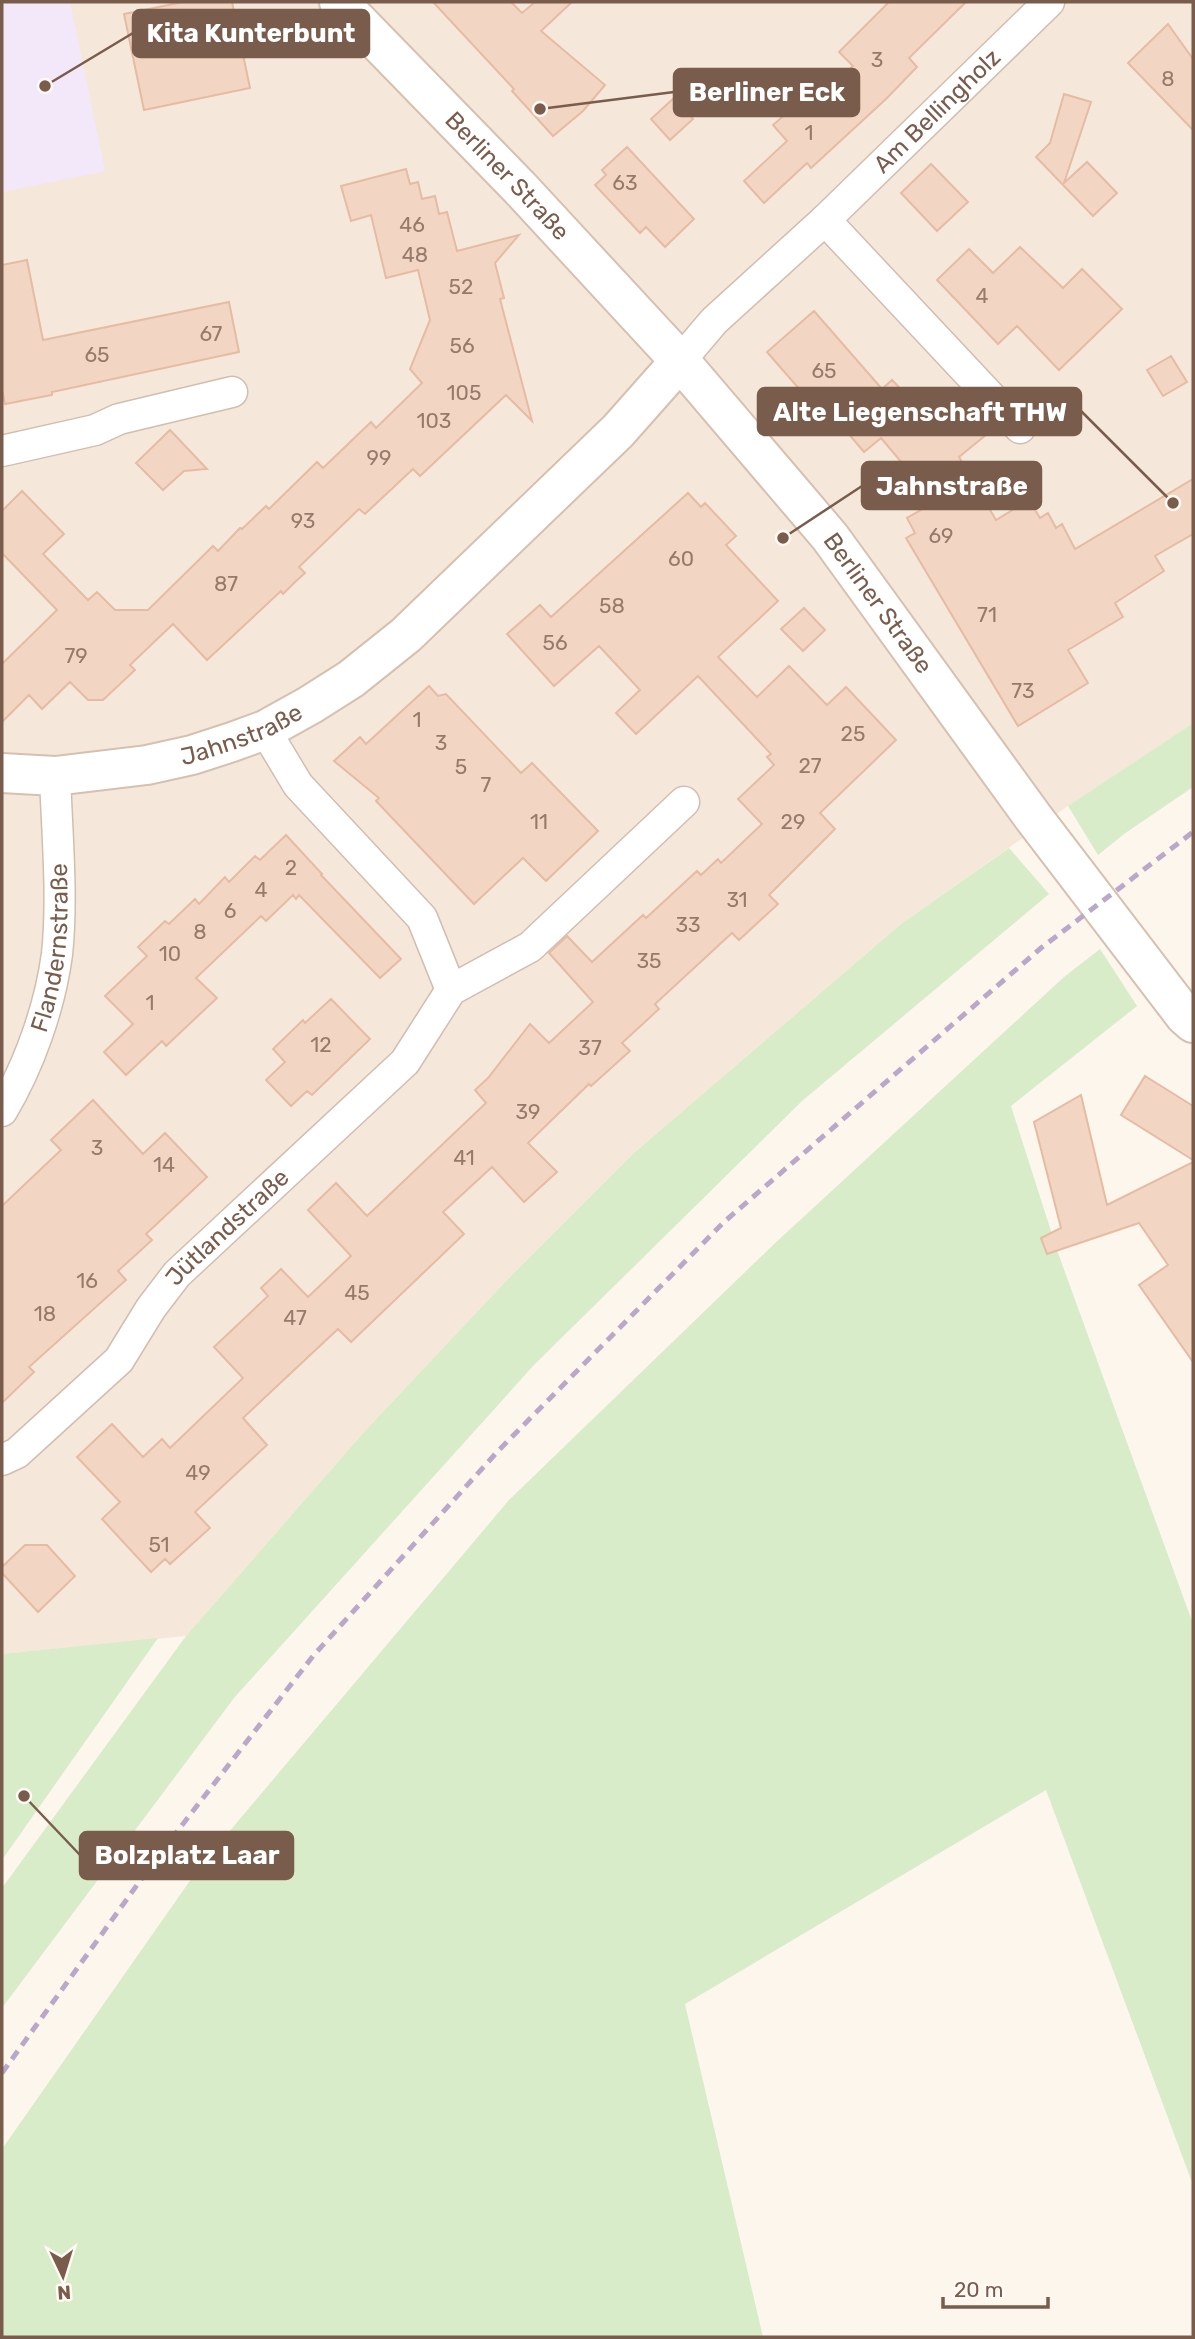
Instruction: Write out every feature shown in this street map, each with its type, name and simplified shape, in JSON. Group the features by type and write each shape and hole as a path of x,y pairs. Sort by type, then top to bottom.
{"street":[{"name":"Berliner Straße","path":"339,2 520,188 680,361 830,537 1033,817 1189,1019"},
{"name":"Am Bellingholz","path":"680,361 714,321 825,220 1042,4"},
{"path":"825,220 1020,428"},
{"name":"Jahnstraße","path":"2,773 55,776 147,765 191,755 265,730 351,680 406,635 618,431 680,361"},
{"path":"2,451 94,430 120,419 232,391"},
{"path":"265,730 298,785 422,918 451,990"},
{"name":"Flandernstraße","path":"2,1111 15,1089 40,1028 57,955 55,776"},
{"name":"Jütlandstraße","path":"2,1460 17,1452 119,1360 151,1307 177,1274 405,1062 451,990 530,947 684,802"}],"shaded area":[{"path":"2,2 1193,2 1193,723 1068,806 901,924 635,1152 507,1280 364,1432 186,1636 2,1654"},
{"path":"2,2 70,2 105,171 2,192"}],"green space":[{"path":"1193,723 1193,787 1098,855 1068,806"},
{"path":"1009,848 1049,894 802,1101 534,1365 234,1698 2,2008 2,1888 186,1636 364,1432 507,1280 635,1152 901,924"},
{"path":"1100,949 1137,1006 1011,1106 1058,1253 1193,1624 1193,2185 1046,1790 685,2004 763,2337 2,2337 2,2149 201,1865 509,1500 773,1245 1064,977"},
{"path":"158,1638 2,1860 2,1654"}],"building":[{"path":"183,2 232,2 250,88 144,110 124,14"},
{"path":"433,2 511,2 522,13 535,2 572,2 541,31 605,85 583,111 553,136 512,91 514,89"},
{"path":"889,2 966,2 909,58 917,67 886,99 811,168 807,163 764,203 744,181 787,141 773,125 806,96 814,104 853,66 839,52"},
{"path":"1168,24 1193,59 1193,130 1128,63"},
{"path":"1064,94 1091,102 1064,183 1087,162 1117,193 1093,216 1036,157 1050,143"},
{"path":"674,98 693,119 670,140 651,119"},
{"path":"627,147 694,219 665,247 646,227 640,233 595,185 606,175 602,170"},
{"path":"931,164 968,202 937,231 901,193"},
{"path":"406,169 410,184 418,182 422,199 435,196 439,214 447,212 457,251 519,235 495,263 504,298 500,299 532,421 506,395 420,476 413,469 365,514 359,509 299,567 305,573 283,594 281,591 207,660 173,624 130,665 135,670 103,700 88,700 70,682 42,709 29,695 2,722 2,664 57,610 2,553 2,511 22,491 64,534 43,554 88,600 97,592 115,610 148,610 213,546 218,551 266,506 269,509 317,462 323,468 371,422 376,428 422,383 410,369 430,320 418,270 386,278 371,215 351,221 341,186"},
{"path":"1020,247 1063,288 1082,269 1122,309 1059,370 1017,326 998,344 937,280 969,249 993,273"},
{"path":"27,260 43,340 229,302 239,352 5,404 2,390 2,265"},
{"path":"814,311 882,389 892,380 929,418 955,396 987,434 959,457 996,520 1029,500 1040,518 1048,513 1056,528 1062,524 1075,549 1193,479 1193,534 1155,556 1164,571 1115,603 1123,617 1068,650 1088,683 1018,726 906,538 915,533 907,518 935,502 881,438 864,452 842,426 836,431 767,352"},
{"path":"1171,356 1187,382 1163,396 1147,370"},
{"path":"170,430 207,469 184,471 163,490 136,463"},
{"path":"688,493 701,507 705,503 736,536 726,545 778,601 718,657 757,697 789,666 827,705 846,687 896,740 820,813 835,829 769,895 778,904 739,940 732,933 655,1004 659,1009 622,1043 630,1051 591,1086 589,1084 528,1143 557,1172 524,1202 492,1167 443,1212 464,1234 351,1342 338,1329 243,1418 267,1445 195,1512 210,1528 170,1564 165,1559 151,1572 102,1519 120,1502 77,1457 112,1424 143,1457 162,1439 170,1448 243,1378 214,1347 268,1296 261,1288 281,1269 308,1297 351,1256 308,1210 336,1183 367,1216 486,1103 475,1090 488,1078 530,1024 549,1043 593,1002 549,953 567,936 592,962 643,915 646,918 697,871 701,875 718,859 721,863 762,824 738,799 774,765 767,757 771,754 698,676 636,734 616,713 640,690 599,646 554,686 507,634 540,605 551,617"},
{"path":"804,608 825,630 803,651 781,629"},
{"path":"429,686 438,696 446,694 521,773 532,763 598,831 546,881 523,858 474,904 376,801 379,798 334,761 360,737 366,744"},
{"path":"286,835 401,959 380,978 299,895 296,899 293,895 266,921 261,916 196,978 217,998 166,1046 162,1041 126,1075 104,1052 133,1024 105,996 147,956 138,947 165,921 169,924 195,899 199,904 225,877 229,882 255,856 260,860"},
{"path":"331,999 370,1039 312,1095 307,1091 291,1106 266,1080 285,1062 273,1049 303,1020 305,1023"},
{"path":"1145,1076 1193,1106 1193,1160 1121,1115"},
{"path":"1081,1095 1107,1205 1193,1162 1193,1362 1139,1285 1168,1265 1139,1223 1047,1254 1041,1238 1061,1228 1034,1122"},
{"path":"93,1100 143,1154 165,1133 207,1177 146,1234 152,1240 118,1271 126,1280 29,1367 34,1372 2,1403 2,1206 61,1150 51,1140"},
{"path":"25,1545 47,1545 75,1576 38,1612 2,1573 2,1567"}],"railway":[{"path":"2,2073 155,1860 313,1656 498,1451 724,1222 1041,948 1193,832"}],"place":[{"name":"Kita Kunterbunt","path":"45,86"},
{"name":"Berliner Eck","path":"540,109"},
{"name":"Alte Liegenschaft THW","path":"1173,503"},
{"name":"Jahnstraße","path":"783,538"},
{"name":"Bolzplatz Laar","path":"24,1796"}]}
